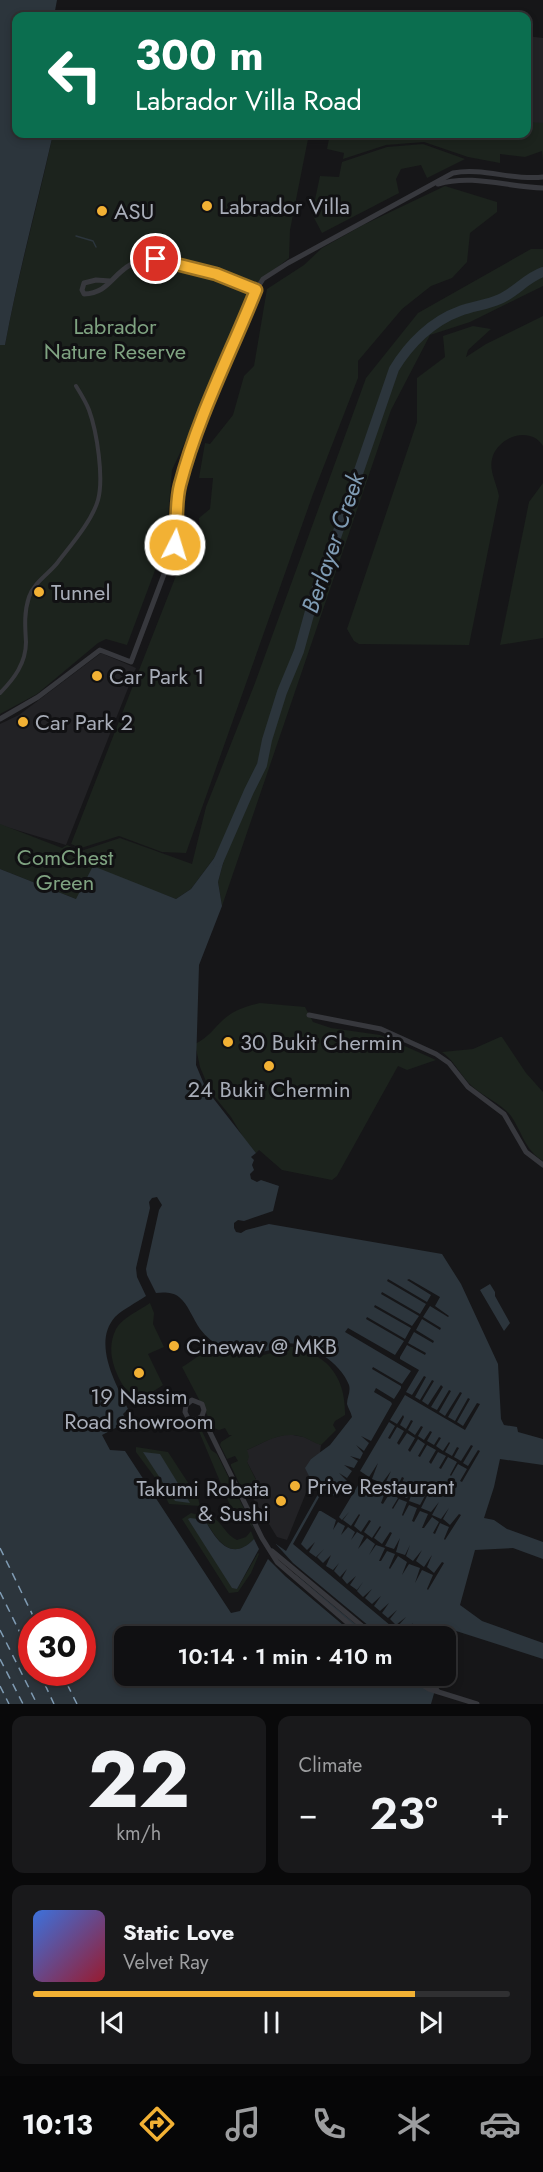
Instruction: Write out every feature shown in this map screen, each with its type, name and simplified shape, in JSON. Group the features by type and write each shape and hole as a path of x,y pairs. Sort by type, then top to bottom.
{"street":[{"path":"0,719 38,697 100,650 131,662 175,545 179,488 189,452 203,412 256,290 263,279 442,178 465,171 506,176 543,177"},
{"path":"506,176 500,179 507,185"},
{"path":"433,185 465,179 543,188"},
{"path":"110,281 96,280 84,283 82,290 84,294 95,294 130,265 143,260 156,259 216,274 256,290"},
{"path":"0,693 13,679 23,662 26,644 25,616 31,592 55,567 83,529 98,500 100,476 96,437 89,409 76,386"},
{"path":"309,1015 381,1029 436,1054 449,1063 468,1088 504,1114 526,1152 543,1165"},
{"path":"202,1416 262,1538 277,1562 351,1626"},
{"path":"270,1550 362,1626"},
{"path":"423,1686 477,1704"},
{"path":"432,1686 439,1692"}],"shaded area":[{"path":"0,0 57,0 55,12 12,12 12,138 52,138 5,345 0,345"},
{"path":"531,37 543,38 543,131 531,130"},
{"path":"101,653 136,668 66,845 0,825 0,724 19,715"},
{"path":"221,849 226,852 218,882 222,906 199,965 196,1065 206,1089 256,1153 251,1157 254,1160 252,1165 254,1170 250,1174 251,1179 279,1186 273,1211 244,1221 238,1220 234,1223 236,1232 241,1233 269,1224 442,1254 461,1284 498,1364 501,1419 504,1425 517,1427 518,1432 543,1439 543,1465 500,1459 484,1518 494,1520 507,1529 543,1542 543,1559 513,1548 475,1550 460,1605 482,1621 543,1643 543,1659 456,1631 456,1626 114,1626 114,1686 436,1686 431,1704 0,1704 0,869 76,899 93,866 176,899 191,889","holes":["157,1197 162,1205 146,1269 156,1293 177,1295 188,1308 200,1329 218,1345 252,1353 263,1352 285,1343 304,1346 323,1355 339,1369 349,1385 347,1404 352,1417 330,1445 311,1459 305,1468 310,1483 321,1489 286,1551 276,1544 240,1611 231,1613 125,1451 110,1450 102,1435 127,1422 123,1414 128,1409 108,1363 106,1351 108,1327 115,1317 146,1296 137,1277 136,1268 150,1208 149,1202 152,1198"]},
{"path":"490,1284 510,1323 504,1331 480,1290"},
{"path":"288,1434 304,1437 321,1445 320,1453 311,1459 310,1483 287,1540 277,1537 245,1485 256,1479 247,1462 247,1450 272,1438"},
{"path":"143,1452 160,1454 190,1503 175,1501"},
{"path":"188,1519 205,1520 219,1541 231,1549 246,1546 254,1539 259,1549 237,1589 232,1588"}],"green space":[{"path":"531,122 543,123 543,161 542,151 525,157 500,154 500,163 468,157 424,142 386,145 343,159 344,153 327,149 329,138 531,138"},
{"name":"Labrador Nature Reserve","path":"52,138 308,138 290,230 289,258 256,284 172,470 166,541 127,645 106,639 98,643 37,694 0,714 0,345 5,345"},
{"path":"423,144 465,159 427,178 421,165 401,169 396,179 399,193 322,233 312,214 320,176 339,177 342,162 387,147"},
{"path":"445,186 497,202 497,212 470,233 467,262 452,278 431,286 402,309 358,361 358,378 313,494 186,853 162,852 119,836 81,848 71,844 188,545 196,544 200,534 199,518 210,509 213,478 199,478 205,443 210,444 233,415 244,376 254,366 267,289 304,265 322,248 363,225"},
{"name":"ComChest Green","path":"531,249 543,249 543,286 470,322 430,335 391,410 222,906 218,882 226,852 220,850 191,889 176,899 160,893 76,899 0,869 0,824 62,848 67,845 81,851 120,838 192,864 206,807 255,683 366,378 418,313"},
{"path":"543,316 543,446 530,436 514,436 500,445 492,459 492,473 499,496 469,645 359,644 354,641 347,629 417,422 417,378 445,357 443,336 473,326 491,329 468,350 466,357 486,344"},
{"path":"543,483 543,638 500,645 529,502"},
{"path":"260,1003 305,1007 313,1022 331,1028 380,1035 436,1060 407,1070 398,1066 337,1176 332,1180 282,1170 259,1150 256,1153 210,1091 200,1067 195,1044 232,1013"},
{"path":"500,1037 543,1092 543,1161 532,1152 511,1116 473,1087 442,1052 473,1049"},
{"path":"150,1303 154,1313 153,1324 164,1347 148,1354 163,1385 135,1403 123,1386 115,1368 111,1349 112,1339 122,1321"},
{"path":"287,1346 313,1354 331,1368 342,1389 345,1415 335,1421 333,1425 336,1430 321,1445 303,1437 288,1435 274,1438 247,1450 249,1457 247,1462 256,1480 243,1487 231,1466 238,1461 235,1456 227,1459 220,1445 232,1435 229,1435 225,1428 219,1430 214,1428 182,1367 210,1351 251,1357"},
{"path":"198,1423 211,1450 217,1454 255,1531 244,1516 234,1515 198,1429"},
{"path":"136,1447 168,1452 198,1498 200,1506 169,1504 159,1483 136,1452"},
{"path":"191,1513 205,1517 208,1515 237,1540 246,1537 251,1531 254,1539 246,1546 232,1549 225,1546 214,1535 205,1520 237,1589 259,1554 251,1573 238,1592 229,1593 182,1519"}],"pier":[{"path":"388,1279 427,1302 431,1295 407,1280 409,1279 440,1297 435,1306 449,1316 430,1306 423,1317 441,1328 440,1330 422,1319 416,1330 434,1341 433,1343 414,1332 408,1343 426,1353 425,1355 407,1345 400,1357 419,1370 406,1392 412,1395 424,1376 426,1377 415,1397 420,1400 432,1380 434,1381 422,1401 428,1405 441,1385 443,1387 431,1407 437,1410 449,1390 451,1391 439,1412 445,1416 460,1392 462,1393 448,1417 455,1421 468,1398 470,1399 457,1422 463,1426 477,1403 480,1404 465,1430 405,1395 390,1420 397,1424 403,1415 400,1425 406,1429 411,1420 413,1421 408,1430 415,1435 421,1426 423,1427 418,1436 424,1440 430,1431 432,1432 427,1441 434,1445 439,1437 441,1438 436,1446 443,1451 449,1442 445,1452 452,1456 457,1447 459,1448 454,1457 461,1461 471,1445 473,1446 463,1463 468,1466 478,1450 480,1451 462,1482 460,1481 467,1469 458,1464 451,1476 457,1462 448,1457 441,1469 439,1468 446,1456 438,1452 431,1464 429,1462 436,1450 427,1445 420,1457 418,1456 425,1444 418,1439 410,1452 408,1450 415,1438 407,1433 399,1445 397,1443 404,1431 397,1427 390,1439 388,1438 395,1426 389,1422 360,1471 369,1477 378,1463 372,1479 382,1483 391,1471 384,1486 395,1491 402,1477 404,1478 397,1494 407,1498 415,1485 409,1501 420,1505 427,1492 421,1508 431,1512 439,1502 432,1515 441,1519 449,1508 443,1519 450,1525 459,1514 461,1515 445,1540 449,1527 440,1523 435,1534 433,1533 439,1522 432,1517 422,1528 428,1514 420,1511 414,1522 412,1521 417,1508 409,1505 403,1516 407,1502 399,1499 393,1509 398,1498 390,1493 383,1504 381,1503 386,1490 380,1486 371,1496 377,1485 369,1480 360,1491 366,1480 363,1477 339,1517 342,1520 349,1512 343,1520 351,1526 359,1514 354,1526 361,1532 369,1520 371,1521 364,1532 372,1538 380,1526 374,1538 382,1544 390,1532 392,1533 385,1546 394,1549 400,1538 396,1552 405,1555 410,1545 406,1556 413,1561 422,1550 416,1561 424,1567 432,1555 427,1567 434,1573 442,1562 444,1563 428,1590 433,1575 422,1570 415,1583 420,1568 409,1564 402,1575 407,1562 398,1556 390,1569 395,1554 387,1551 379,1561 385,1548 376,1545 369,1555 375,1544 367,1538 358,1549 364,1536 357,1532 351,1540 355,1532 348,1527 341,1535 345,1526 338,1522 333,1530 336,1520 321,1511 301,1544 307,1550 315,1542 309,1552 316,1557 324,1549 317,1557 323,1563 331,1555 326,1566 333,1570 339,1563 334,1571 340,1577 347,1569 342,1578 347,1584 356,1576 350,1585 357,1590 363,1582 357,1591 363,1597 372,1589 365,1598 372,1604 381,1596 374,1606 380,1611 389,1603 382,1613 388,1618 397,1610 390,1619 396,1625 406,1617 398,1626 391,1626 293,1544 323,1490 337,1497 341,1488 334,1484 343,1487 347,1481 339,1473 347,1478 352,1471 344,1465 354,1468 358,1461 350,1456 360,1459 363,1453 356,1445 364,1451 369,1443 361,1436 371,1441 392,1404 374,1392 376,1388 394,1399 401,1388 372,1369 373,1367 402,1384 411,1371 345,1332 348,1328 395,1355 404,1341 366,1319 367,1317 405,1339 411,1328 374,1307 375,1305 412,1326 419,1316 381,1294 382,1292 420,1314 426,1304 387,1281"},
{"path":"274,1542 293,1563 369,1626 358,1626 295,1574 354,1626 344,1626 266,1557"}],"waterway":[{"path":"76,236 93,241 96,247"},
{"name":"Berlayer Creek","path":"218,862 262,765 282,692 299,651 315,593 394,369 414,342 440,321 460,311 500,299 543,272"}],"ferry route":[{"path":"0,1548 29,1608"},
{"path":"0,1592 18,1629"},
{"path":"0,1630 37,1704"},
{"path":"0,1659 23,1704"},
{"path":"0,1686 9,1704"},
{"path":"46,1686 54,1704"},
{"path":"68,1686 77,1704"}],"place":[{"name":"Labrador Villa","path":"207,206"},
{"name":"ASU","path":"102,211"},
{"name":"Tunnel","path":"39,592"},
{"name":"Car Park 1","path":"97,676"},
{"name":"Car Park 2","path":"23,722"},
{"name":"30 Bukit Chermin","path":"228,1042"},
{"name":"24 Bukit Chermin","path":"269,1066"},
{"name":"Cinewav @ MKB","path":"174,1346"},
{"name":"19 Nassim Road showroom","path":"139,1373"},
{"name":"Prive Restaurant","path":"295,1486"},
{"name":"Takumi Robata & Sushi","path":"281,1501"}],"route":[{"path":"156,259 216,274 256,290 203,412 189,452 179,488 175,545"}]}
